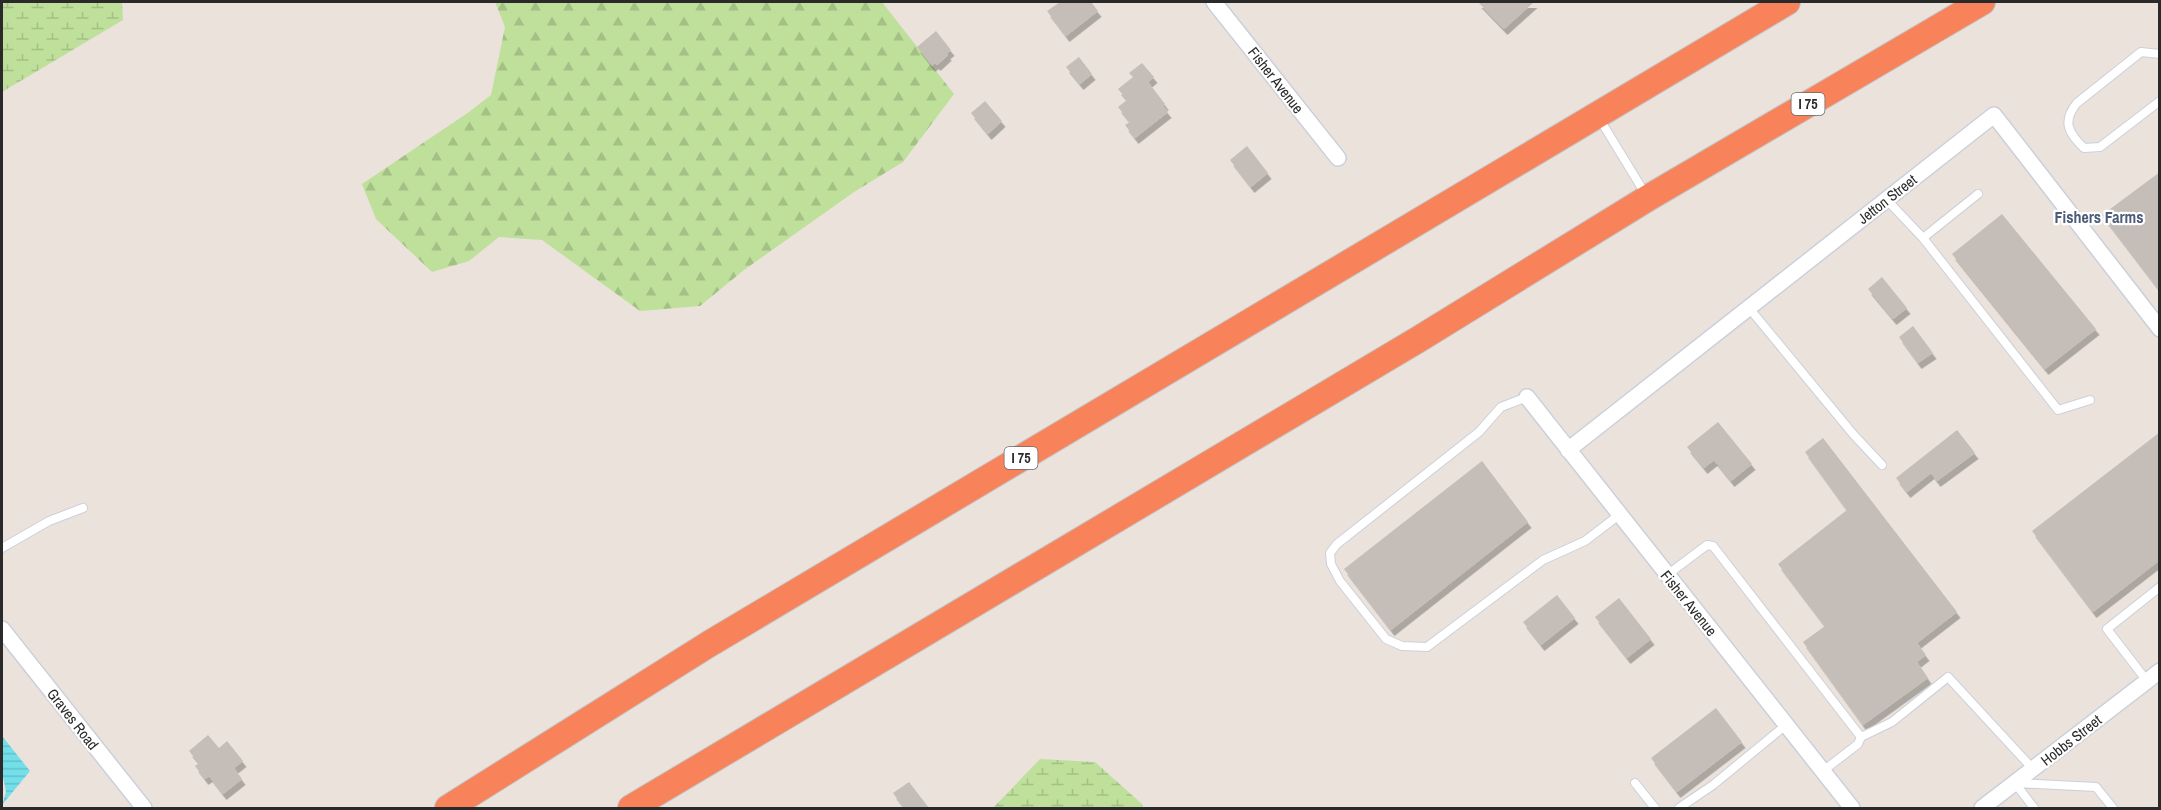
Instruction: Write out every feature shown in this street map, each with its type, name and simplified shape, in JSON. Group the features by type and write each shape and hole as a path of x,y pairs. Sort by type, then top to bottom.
{"highway":[{"name":"I 75","path":"448,808 709,644 1787,2"},
{"path":"1975,6 1999,2"},
{"name":"I 75","path":"630,808 1419,339 1648,198 1975,6"}],"street":[{"name":"Fisher Avenue","path":"1214,2 1338,158"},
{"name":"Jetton Street","path":"1568,450 1994,115 2160,329"},
{"name":"Fisher Avenue","path":"1527,397 1852,808"},
{"name":"Graves Road","path":"2,629 144,808"},
{"name":"Hobbs Street","path":"1982,808 2160,671"}],"lane":[{"path":"2160,54 2141,52 2077,103 2069,113 2068,124 2073,137 2084,148 2100,147 2160,101"},
{"path":"1598,114 1648,198"},
{"path":"1923,238 1978,194"},
{"path":"1886,199 1923,238 2058,410 2090,400"},
{"path":"1749,308 1853,434 1882,465"},
{"path":"1527,397 1501,407 1479,432 1337,544 1330,553 1331,564 1340,581 1386,639 1402,646 1427,647 1543,560 1585,542 1619,515"},
{"path":"2,548 50,521 83,508"},
{"path":"1667,575 1707,545 1713,546 1861,736"},
{"path":"2147,681 2107,629 2160,587"},
{"path":"1822,771 1858,744 1861,736 1892,722 1948,676 2033,769"},
{"path":"1679,808 1713,784 1786,725"},
{"path":"1635,783 1655,808"},
{"path":"2015,783 2034,808"},
{"path":"2015,783 2096,788 2113,808"}],"green space":[{"path":"2,2 122,2 123,20 2,92"},
{"path":"495,2 882,2 954,94 903,162 854,192 744,270 700,306 640,311 542,240 499,237 469,261 432,272 376,219 362,184 491,95 505,27"},
{"path":"1040,759 1095,762 1142,804 1143,808 993,808"}],"water":[{"path":"2,736 30,771 2,805 6,792 2,771"}],"building":[{"path":"1060,2 1091,2 1098,11 1066,36 1047,11"},
{"path":"1478,2 1534,2 1504,29"},
{"path":"936,31 951,50 937,65 935,63 932,66 917,47"},
{"path":"1079,57 1092,74 1080,84 1066,67"},
{"path":"1142,63 1154,77 1148,82 1165,104 1163,106 1168,112 1135,138 1125,125 1130,122 1118,107 1127,100 1118,89 1133,77 1129,73"},
{"path":"985,101 1002,121 988,134 971,113"},
{"path":"1247,146 1268,173 1251,187 1230,160"},
{"path":"2160,172 2160,291 2102,215"},
{"path":"2002,214 2096,329 2045,369 1952,254"},
{"path":"1882,277 1907,308 1893,319 1868,289"},
{"path":"1913,326 1933,353 1918,363 1899,337"},
{"path":"1718,422 1752,464 1731,481 1714,460 1704,468 1687,447"},
{"path":"1957,430 1975,453 1937,481 1931,473 1907,492 1896,478"},
{"path":"2160,432 2160,560 2093,612 2032,531"},
{"path":"1823,438 1957,612 1917,643 1926,655 1917,662 1928,678 1863,725 1803,642 1825,626 1778,564 1847,510 1805,452"},
{"path":"1482,461 1528,522 1391,630 1344,569"},
{"path":"1557,595 1575,618 1541,645 1523,622"},
{"path":"1619,598 1651,639 1627,658 1595,617"},
{"path":"1716,708 1742,742 1677,792 1651,758"},
{"path":"208,735 219,748 227,741 243,761 234,768 242,779 223,794 209,776 205,779 195,766 199,763 189,751"},
{"path":"909,782 929,808 904,808 893,793"}],"district":[{"name":"Fishers Farms","path":"2099,217"}]}
